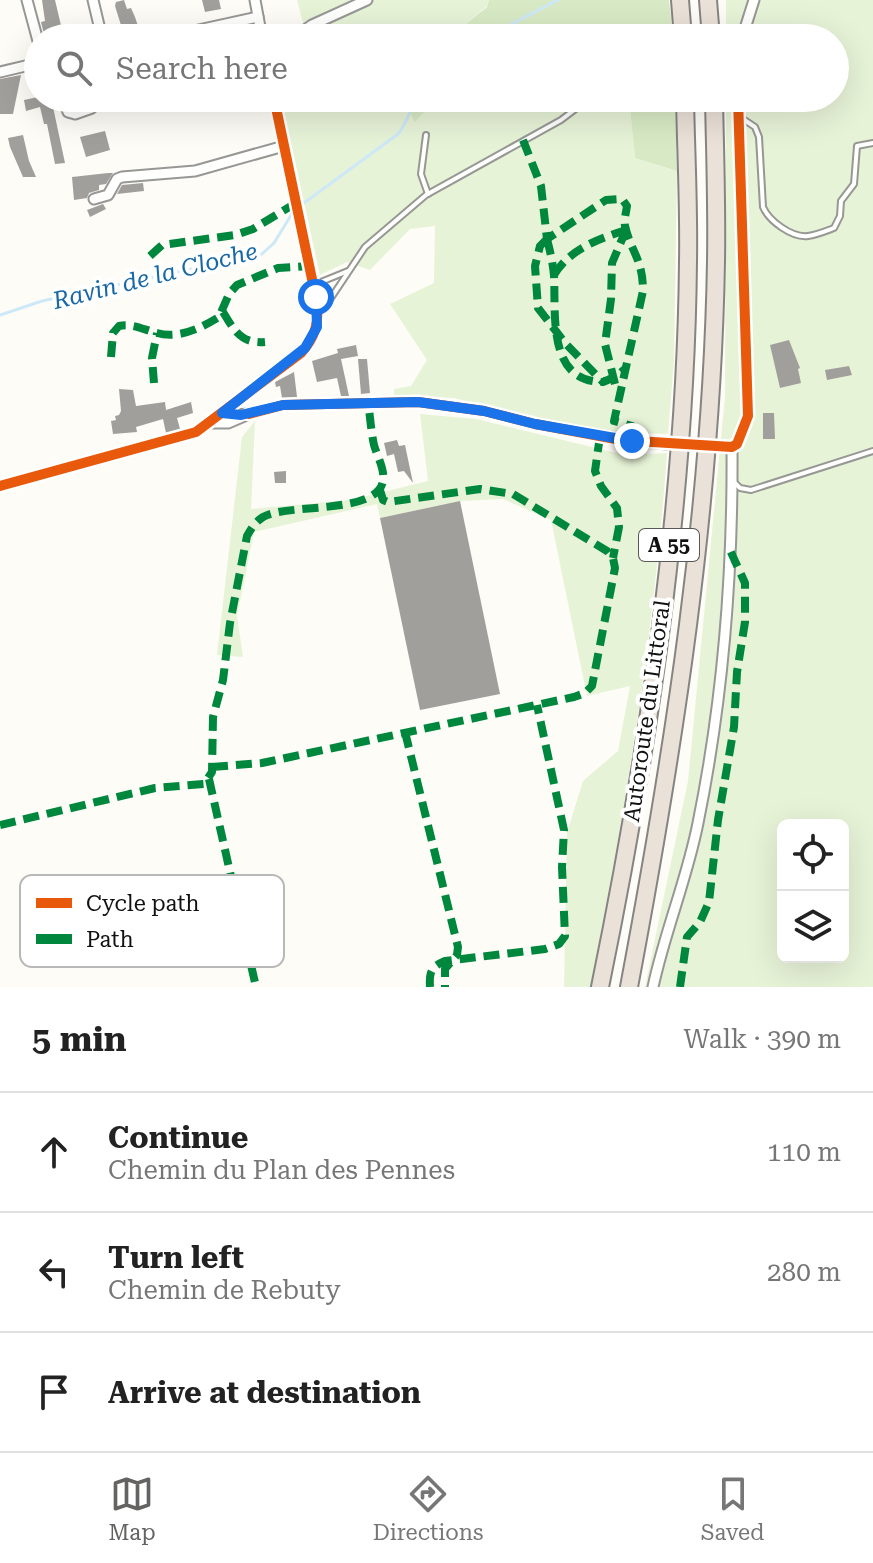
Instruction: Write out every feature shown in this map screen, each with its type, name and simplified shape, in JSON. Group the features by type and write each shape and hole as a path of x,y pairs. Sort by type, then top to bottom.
{"highway":[{"path":"680,0 682,24"},
{"path":"708,0 710,24"},
{"name":"Autoroute du Littoral","path":"600,987 633,815 655,661 679,447 688,263 685,112"},
{"name":"Autoroute du Littoral","path":"629,987 660,819 685,651 706,452 716,261 714,112"}],"street":[{"path":"27,0 33,24"},
{"path":"93,0 99,24"},
{"path":"255,0 259,24"},
{"path":"314,24 367,0"},
{"path":"746,24 754,0"},
{"path":"226,24 258,17"},
{"path":"0,72 24,66"},
{"path":"0,486 191,434 305,348 317,327 318,307 277,112"},
{"path":"653,987 690,861 712,737 726,622 732,447 740,438 748,416 738,115"},
{"path":"94,199 108,195 117,179 122,177 195,171 284,146"},
{"path":"209,423 228,423 283,405 418,402 484,411 621,440 667,444"},
{"path":"222,413 249,414"},
{"path":"718,446 732,447"}],"lane":[{"path":"318,307 327,304 365,247 428,194 572,112"},
{"path":"738,115 755,127 759,137 763,207 767,217 804,237 834,228 840,216 841,201 854,184 857,146 873,143"},
{"path":"426,135 421,174 428,194"},
{"path":"314,285 348,271"},
{"path":"732,473 736,485 751,490 873,451"}],"green space":[{"path":"297,0 489,0 487,6 465,24 303,24"},
{"path":"489,0 669,0 672,24 466,24 487,7"},
{"path":"726,0 873,0 873,987 645,987 688,781 725,397 726,112 849,112 849,24 726,24"},
{"path":"284,112 410,112 415,121 424,112 630,112 635,158 677,171 674,360 668,434 593,431 453,398 394,395 394,389 411,386 427,360 390,304 434,283 435,226 410,229 370,270 347,262 320,275"},
{"path":"409,112 424,112 415,122"},
{"path":"630,112 675,112 677,171 635,158"},
{"path":"420,414 476,419 625,455 667,453 655,587 637,721 590,987 564,987 567,833 583,781 618,751 630,686 587,696 551,520 503,499 460,501 380,518 377,504 254,532 237,616 243,657 217,655 242,437 255,421 251,509 351,500 428,481"}],"building":[{"path":"42,0 55,0 61,24 42,24 45,21"},
{"path":"124,0 137,24 121,24 116,2"},
{"path":"202,0 219,0 221,9 205,12"},
{"path":"21,75 13,114 0,114 0,79"},
{"path":"41,112 54,112 65,163 55,164 47,124 44,124"},
{"path":"105,131 110,150 86,157 80,137"},
{"path":"23,135 36,177 23,177 10,147 8,138"},
{"path":"113,173 106,184 99,185 99,190 89,193 87,198 74,200 72,177"},
{"path":"143,183 144,191 117,194 122,185"},
{"path":"103,204 106,209 90,217 87,210"},
{"path":"789,340 800,368 801,383 780,388 770,345"},
{"path":"356,345 358,356 341,359 349,396 341,396 337,378 317,382 312,361 338,353 337,349"},
{"path":"358,359 367,359 370,393 361,394"},
{"path":"849,366 852,375 827,380 825,370"},
{"path":"294,372 297,397 282,398 280,386 276,387 275,382"},
{"path":"119,389 133,390 136,406 165,402 166,410 191,402 193,413 177,418 180,429 166,433 163,419 136,427 137,432 113,434 111,421 116,420 115,416 121,411"},
{"path":"763,413 774,413 775,439 763,439"},
{"path":"397,440 399,446 405,445 413,483 404,471 398,472 394,454 387,456 384,443"},
{"path":"286,471 286,483 275,483 274,472"},
{"path":"460,501 500,694 420,710 380,518"}],"waterway":[{"name":"Ravin de la Cloche","path":"512,24 558,0"},
{"name":"Ravin de la Cloche","path":"304,203 398,134 411,112"},
{"name":"Ravin de la Cloche","path":"0,315 42,301 262,254 274,243 293,212"}],"tunnel":[{"path":"678,444 711,446"}],"marked path":[{"path":"523,140 541,186 547,239 606,200 622,199 627,206 625,226 639,263 643,291 614,421 632,426 632,441"},
{"path":"150,256 162,245 235,235 253,229 296,203"},
{"path":"554,275 576,252 595,241 626,230"},
{"path":"615,384 605,344 612,263 626,230"},
{"path":"547,239 540,246 535,266 538,308 566,344 603,382 626,368"},
{"path":"547,239 554,271 558,344 563,359 572,371 585,379 603,382"},
{"path":"111,357 113,333 119,326 134,326 173,335 190,331 219,317 229,294 237,285 278,268 310,266"},
{"path":"223,312 244,338 265,342"},
{"path":"154,383 152,358 157,333"},
{"path":"0,825 155,788 204,784 212,772 213,717 223,680 230,623 247,536 263,517 349,504 377,492 383,481 383,472 374,445 368,401"},
{"path":"600,436 595,471 601,486 617,508 619,527 613,558"},
{"path":"212,767 262,763 574,697 592,686 615,568 613,558 607,551 513,494 480,489 388,502 383,500 380,490"},
{"path":"680,987 687,937 700,922 709,902 718,820 734,727 737,672 745,622 745,583 729,548"},
{"path":"430,987 432,971 445,961 545,949 559,944 565,936 564,830 537,705"},
{"path":"405,732 458,947 457,955 445,969 445,987"},
{"path":"209,779 231,875"},
{"path":"251,967 256,987"}],"cycle path":[{"path":"0,486 196,432 301,353 310,342 315,330 317,303 277,112"},
{"path":"249,414 283,405 418,402 484,411 621,440 732,447 737,444 748,416 738,112"}],"route":[{"path":"316,297 317,327 301,353 222,413 249,414 283,405 418,402 484,411 535,424 632,441"}]}
